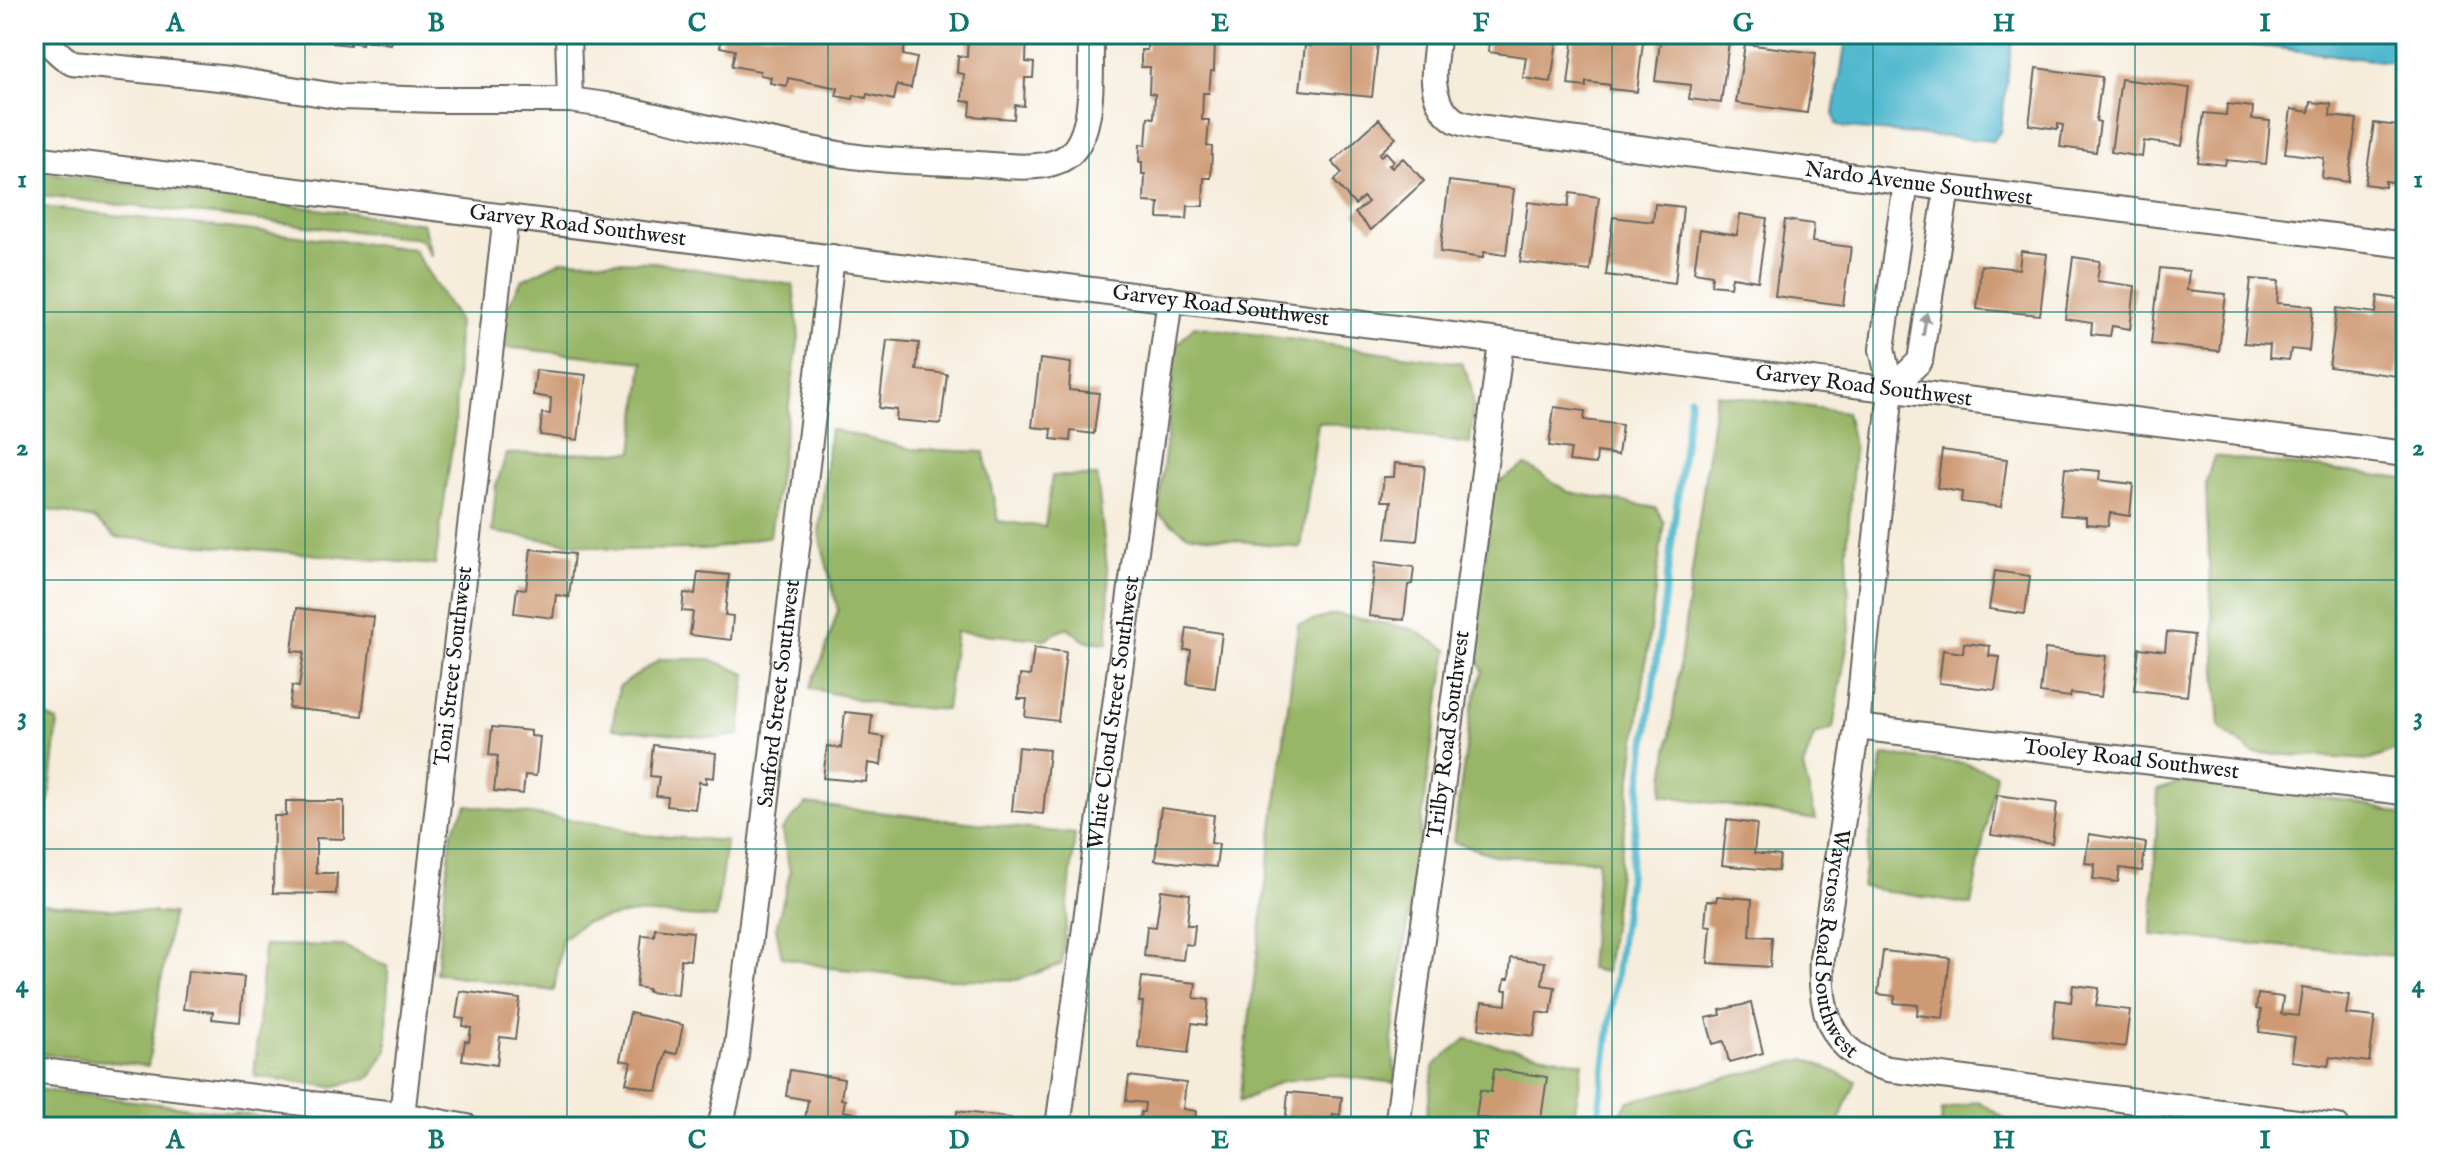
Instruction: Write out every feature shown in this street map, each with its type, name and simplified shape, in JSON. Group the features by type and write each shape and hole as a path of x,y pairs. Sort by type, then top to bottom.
{"street":[{"path":"44,34 48,42 72,63 229,79 342,97 570,100 839,154 893,161 1028,167 1056,162 1071,153 1082,138 1088,121 1091,34"},
{"path":"568,34 570,100"},
{"name":"Nardo Avenue Southwest","path":"1438,34 1433,73 1439,103 1454,121 1478,127 2406,245"},
{"name":"Garvey Road Southwest","path":"34,158 2406,454"},
{"name":"Waycross Road Southwest","path":"1906,183 1882,349 1891,389 1857,727 1830,900 1821,985 1831,1027 1852,1053 1868,1064 1922,1074 2337,1127"},
{"path":"1891,389 1920,361 1947,188"},
{"name":"Toni Street Southwest","path":"402,1115 506,216"},
{"name":"Sanford Street Southwest","path":"720,1127 736,1055 832,257"},
{"name":"White Cloud Street Southwest","path":"1058,1127 1170,299"},
{"name":"Trilby Road Southwest","path":"1397,1127 1501,343"},
{"name":"Tooley Road Southwest","path":"1857,727 2406,794"},
{"path":"34,1070 402,1115 467,1127"}],"green space":[{"path":"34,171 423,223 432,257 421,240 414,238 34,195"},
{"path":"34,206 413,249 458,320 455,426 435,565 115,537 94,519 34,507"},
{"path":"563,260 654,262 793,285 799,336 770,536 712,549 618,550 492,532 496,485 507,454 633,452 643,362 504,347 505,311 522,280"},
{"path":"1194,326 1461,363 1472,392 1470,444 1318,422 1301,548 1188,535 1158,514 1177,345"},
{"path":"1716,394 1846,412 1854,448 1847,550 1850,630 1833,728 1814,736 1803,767 1816,820 1662,795"},
{"path":"830,429 911,449 984,452 998,521 1045,527 1052,476 1097,476 1109,586 1108,643 1085,641 1067,627 1045,639 956,632 946,710 882,705 810,688 838,610 819,534"},
{"path":"2214,456 2406,479 2406,746 2371,760 2253,753 2220,728 2206,482"},
{"path":"1526,465 1569,492 1656,508 1664,522 1606,972 1589,969 1598,860 1497,856 1453,842 1471,712 1483,671 1472,646 1494,485"},
{"path":"1336,614 1412,629 1448,650 1392,1039 1396,1083 1332,1075 1283,1081 1239,1102 1298,625"},
{"path":"660,659 710,659 746,674 740,735 718,738 612,728 619,687"},
{"path":"34,711 58,722 39,889 34,889"},
{"path":"1883,755 1964,763 1996,774 1971,905 1862,887"},
{"path":"2178,782 2352,801 2406,816 2406,957 2152,935 2158,790"},
{"path":"806,804 1075,834 1062,964 1017,980 945,979 830,968 782,957 776,928 790,873 782,830"},
{"path":"467,805 613,826 642,835 726,841 716,918 635,913 585,922 562,939 554,991 436,973 452,831"},
{"path":"34,903 172,914 148,1066 34,1053"},
{"path":"264,945 344,946 388,967 387,1050 371,1077 333,1087 254,1076"},
{"path":"1466,1039 1583,1063 1572,1127 1425,1127 1434,1065"},
{"path":"1806,1059 1856,1081 1837,1127 1614,1127 1614,1122 1629,1101"},
{"path":"34,1089 290,1120 289,1127 34,1127"},
{"path":"1978,1101 2004,1118 2007,1127 1941,1127 1942,1110"}],"water":[{"path":"1847,34 2013,34 2000,132 1993,141 1846,128 1836,124 1834,114"},
{"path":"2164,34 2406,35 2406,64"}],"building":[{"path":"334,34 392,34 391,44 363,40 362,44 350,42 350,45 333,43"},
{"path":"723,34 879,34 906,41 903,55 917,58 911,88 897,85 894,100 867,94 866,98 854,95 853,99 836,96 838,88 788,78 787,86 770,83 771,77 760,75 760,71 732,66 735,50 720,47"},
{"path":"968,34 1027,34 1026,62 1034,63 1033,78 1025,78 1024,106 1015,105 1014,119 970,116 971,102 962,101 964,74 957,73 958,56 967,57"},
{"path":"1151,34 1211,34 1210,40 1215,41 1214,71 1211,71 1209,93 1203,93 1202,120 1209,120 1207,146 1212,147 1211,178 1204,178 1203,206 1188,206 1187,219 1158,218 1159,203 1144,202 1145,174 1142,174 1142,162 1139,162 1140,144 1146,145 1148,117 1154,118 1155,94 1149,93 1150,67 1141,67 1141,50 1147,50 1147,38 1151,39"},
{"path":"1313,34 1379,34 1372,97 1300,90 1305,45 1311,46"},
{"path":"1490,34 1558,34 1551,82 1523,78 1526,57 1488,52"},
{"path":"1574,34 1644,34 1637,92 1586,82 1586,87 1568,85"},
{"path":"1661,34 1730,34 1721,103 1689,99 1691,85 1655,81"},
{"path":"1745,44 1816,53 1807,113 1736,103"},
{"path":"2036,68 2102,77 2096,121 2100,122 2096,152 2060,147 2063,125 2058,124 2058,129 2029,125"},
{"path":"2121,79 2190,88 2182,146 2144,141 2142,157 2111,152"},
{"path":"2311,102 2331,104 2330,116 2357,119 2348,182 2322,178 2324,158 2285,153 2291,109 2309,112"},
{"path":"2227,104 2253,107 2252,119 2270,121 2266,164 2226,160 2225,165 2198,162 2204,113 2226,115"},
{"path":"1379,119 1396,138 1379,154 1381,156 1386,152 1394,161 1389,165 1392,168 1403,158 1424,181 1371,230 1355,213 1368,202 1363,197 1355,205 1334,181 1342,173 1332,162"},
{"path":"2374,123 2406,127 2406,184 2385,181 2385,187 2365,184"},
{"path":"1449,181 1514,189 1506,255 1484,252 1483,258 1440,252"},
{"path":"1570,193 1599,197 1590,271 1520,262 1528,202 1568,207"},
{"path":"1655,204 1683,207 1675,283 1606,275 1613,217 1653,222"},
{"path":"1740,214 1767,218 1758,281 1732,277 1730,287 1711,285 1712,275 1694,272 1700,229 1737,235"},
{"path":"1785,220 1814,224 1812,242 1851,247 1843,305 1775,296"},
{"path":"2021,251 2047,254 2040,315 1977,309 1981,265 2019,269"},
{"path":"2073,257 2100,261 2097,281 2135,286 2130,329 2112,326 2110,336 2091,334 2092,323 2065,319"},
{"path":"2160,268 2189,271 2187,290 2226,294 2219,351 2151,344"},
{"path":"2251,279 2279,281 2277,303 2313,306 2309,351 2291,349 2289,360 2269,358 2270,345 2244,343"},
{"path":"2378,296 2406,300 2397,376 2329,367 2337,308 2376,313"},
{"path":"887,340 919,343 916,370 947,374 941,424 896,420 897,410 879,408"},
{"path":"1040,359 1071,363 1069,390 1099,393 1094,434 1071,431 1070,441 1051,439 1052,429 1032,427"},
{"path":"536,370 586,375 578,440 540,435 542,413 550,414 551,398 533,395"},
{"path":"1554,407 1585,411 1584,420 1622,425 1618,455 1597,452 1596,464 1569,461 1571,449 1549,446"},
{"path":"1942,450 2007,459 2001,507 1961,502 1962,492 1937,488"},
{"path":"1395,463 1425,466 1417,541 1386,538 1391,501 1381,501 1384,477 1394,477"},
{"path":"2065,468 2100,471 2099,480 2133,484 2130,516 2110,513 2108,526 2086,524 2086,517 2060,515"},
{"path":"531,549 574,554 569,597 556,595 553,618 514,613 517,588 526,589"},
{"path":"1375,562 1414,567 1412,584 1408,585 1404,620 1369,616"},
{"path":"1995,571 2030,576 2025,614 1989,609"},
{"path":"698,572 729,575 725,615 733,616 731,640 690,635 693,612 682,611 684,593 695,594"},
{"path":"297,608 374,617 362,716 289,708 292,686 299,687 304,652 292,651"},
{"path":"1187,628 1222,633 1215,688 1187,684 1191,650 1184,650"},
{"path":"2167,632 2194,635 2187,696 2134,690 2139,648 2165,651"},
{"path":"1964,643 1990,646 1989,656 2000,657 1995,690 1939,683 1943,650 1963,653"},
{"path":"1034,648 1066,652 1058,721 1025,717 1027,699 1018,699 1020,675 1030,676"},
{"path":"2045,649 2106,656 2101,697 2040,693"},
{"path":"845,712 872,715 870,735 884,737 881,765 868,763 866,782 823,778 827,746 841,748"},
{"path":"492,727 531,731 531,736 540,737 536,776 525,775 523,794 494,791 498,756 489,755"},
{"path":"653,745 716,753 714,778 706,777 706,783 699,782 695,809 667,806 668,797 656,796 659,777 650,776"},
{"path":"1018,747 1049,750 1043,814 1012,811"},
{"path":"1997,795 2057,803 2052,843 1991,835"},
{"path":"286,801 344,801 344,839 316,838 316,873 337,873 336,894 273,893 274,816 286,816"},
{"path":"1161,808 1214,815 1211,843 1219,844 1216,867 1155,860"},
{"path":"1727,820 1757,824 1754,853 1780,856 1778,871 1722,865"},
{"path":"2089,834 2146,843 2142,871 2120,868 2118,882 2093,879 2095,864 2085,863"},
{"path":"1161,890 1190,894 1187,925 1195,925 1193,945 1185,944 1183,960 1144,956 1147,926 1156,927"},
{"path":"1717,896 1752,899 1750,936 1772,937 1770,967 1708,963 1711,926 1705,925 1707,901 1717,901"},
{"path":"655,928 693,932 690,960 681,959 678,995 648,992 648,989 636,987 642,935 654,936"},
{"path":"1883,951 1950,958 1943,1018 1917,1015 1918,1005 1894,1003 1895,996 1878,994"},
{"path":"1511,958 1545,962 1542,985 1555,987 1551,1014 1537,1012 1534,1036 1479,1029 1482,1002 1506,1005 1507,990 1503,990 1505,979 1509,979"},
{"path":"188,971 244,977 240,1022 212,1019 213,1012 183,1009"},
{"path":"1142,977 1196,983 1194,998 1209,1000 1206,1025 1192,1023 1188,1053 1138,1047 1143,1002 1139,1002"},
{"path":"2073,985 2099,988 2096,1006 2130,1010 2125,1047 2052,1038 2056,1000 2071,1002"},
{"path":"2302,988 2349,995 2346,1014 2375,1017 2369,1062 2330,1057 2328,1066 2291,1061 2295,1037 2259,1032 2261,1010 2256,1009 2258,994 2283,997 2281,1014 2298,1016"},
{"path":"460,991 520,999 515,1039 500,1037 497,1065 462,1060 471,1028 463,1026 464,1019 456,1018"},
{"path":"1751,1003 1763,1053 1729,1062 1724,1041 1713,1044 1706,1018 1721,1015 1720,1010"},
{"path":"630,1013 683,1025 677,1054 666,1052 657,1091 626,1083 631,1062 620,1060"},
{"path":"1494,1069 1547,1077 1540,1126 1476,1117 1480,1090 1491,1092"},
{"path":"790,1070 844,1079 841,1099 845,1100 843,1111 854,1113 851,1127 801,1127 808,1100 786,1096"},
{"path":"1129,1076 1186,1083 1183,1109 1196,1111 1194,1127 1142,1127 1139,1123 1145,1103 1126,1101"},
{"path":"1288,1092 1342,1097 1340,1115 1333,1114 1328,1127 1285,1127"},
{"path":"957,1111 1011,1118 1010,1127 955,1127"}],"waterway":[{"path":"1597,1127 1690,398"}]}
